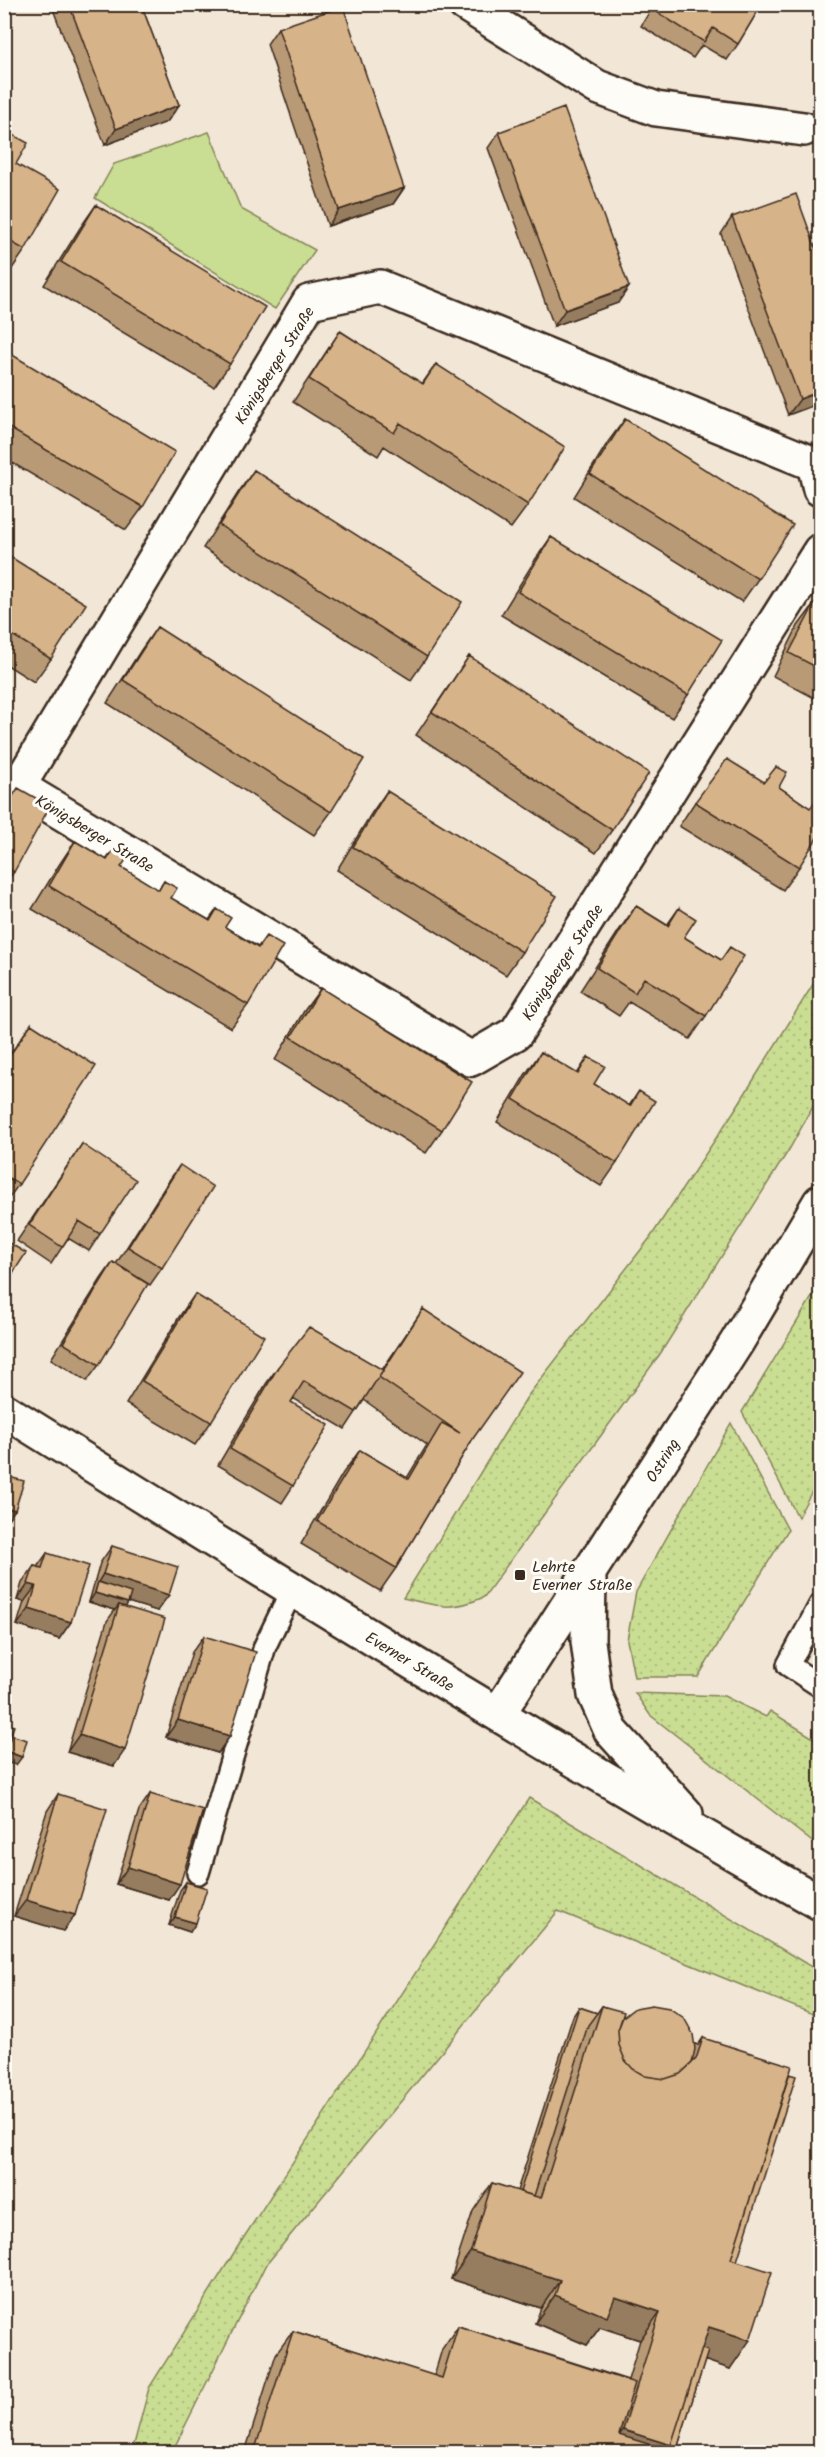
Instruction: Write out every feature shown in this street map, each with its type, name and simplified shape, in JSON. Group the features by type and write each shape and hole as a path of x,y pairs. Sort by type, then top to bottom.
{"street":[{"path":"465,4 597,87 656,109 804,129"},
{"name":"Königsberger Straße","path":"820,489 814,464 380,287 309,302 11,782 471,1059 516,1033 820,551"},
{"name":"Ostring","path":"498,1714 736,1342 820,1202"},
{"name":"Everner Straße","path":"4,1410 292,1590 710,1841 820,1904"},
{"path":"589,1575 588,1641 595,1695 611,1731 710,1841"}],"lane":[{"path":"198,1873 265,1646 292,1590"},
{"path":"820,1605 788,1665 820,1686"}],"green space":[{"path":"209,132 241,209 315,250 275,309 95,198 114,164"},
{"path":"820,973 820,1094 790,1148 660,1354 484,1597 453,1606 435,1605 403,1598 527,1397 650,1238 736,1108"},
{"path":"820,1284 820,1464 814,1474 819,1478 798,1517 742,1412"},
{"path":"731,1423 788,1530 698,1677 634,1677 627,1640 636,1592"},
{"path":"635,1693 724,1696 766,1717 770,1711 820,1742 820,1848 650,1715"},
{"path":"529,1798 820,1972 820,2017 558,1911 265,2266 172,2452 132,2452 149,2388 237,2248"}],"building":[{"path":"69,4 141,4 179,105 116,129"},
{"path":"655,4 762,4 738,44 713,28 704,42 652,9"},
{"path":"343,6 404,188 339,210 278,28"},
{"path":"564,108 629,287 565,310 499,132"},
{"path":"4,130 28,143 16,164 60,189 25,250 4,238"},
{"path":"796,194 820,260 820,391 800,399 732,217"},
{"path":"96,205 265,307 230,364 61,262"},
{"path":"340,331 423,384 436,364 565,447 528,505 400,423 394,433 309,379"},
{"path":"4,350 175,452 143,507 4,425"},
{"path":"625,419 793,525 758,579 590,474"},
{"path":"254,470 462,602 427,657 219,525"},
{"path":"551,537 722,640 688,695 518,592"},
{"path":"4,553 86,604 51,659 4,630"},
{"path":"815,603 820,606 820,669 789,653"},
{"path":"157,627 364,759 331,812 123,680"},
{"path":"469,656 649,773 612,830 432,712"},
{"path":"727,759 764,782 776,767 787,772 779,787 810,808 820,796 820,833 799,867 695,802"},
{"path":"18,788 50,806 14,872 4,866 4,799 9,802"},
{"path":"387,791 557,896 522,952 353,847"},
{"path":"75,841 107,860 114,849 128,857 121,867 159,890 164,881 177,888 171,898 210,921 217,909 231,918 225,927 258,948 266,936 283,946 248,1005 49,886"},
{"path":"636,906 668,926 679,908 696,919 684,937 721,960 730,947 744,956 706,1016 644,978 635,993 597,968"},
{"path":"321,988 472,1082 442,1130 291,1037"},
{"path":"31,1024 96,1066 19,1184 4,1175 4,1064"},
{"path":"541,1052 578,1074 588,1057 605,1066 594,1084 630,1106 639,1091 655,1101 617,1163 513,1099"},
{"path":"82,1144 136,1180 100,1234 79,1221 62,1247 29,1225"},
{"path":"180,1165 213,1187 162,1268 128,1247"},
{"path":"4,1240 26,1253 4,1287"},
{"path":"113,1262 148,1284 99,1365 63,1343"},
{"path":"195,1294 264,1336 211,1422 142,1381"},
{"path":"423,1309 520,1372 472,1440 396,1568 317,1521 360,1450 409,1479 442,1423 460,1433 379,1377"},
{"path":"309,1327 383,1370 356,1412 304,1381 291,1402 329,1425 293,1486 230,1449 278,1367"},
{"path":"9,1477 24,1481 15,1510 4,1507 7,1501 4,1499 4,1489"},
{"path":"112,1546 178,1567 169,1595 103,1574"},
{"path":"47,1553 89,1566 71,1622 29,1609 36,1586 28,1584 34,1566 42,1568"},
{"path":"98,1582 131,1593 128,1603 95,1593"},
{"path":"119,1605 165,1619 125,1750 79,1735"},
{"path":"204,1636 256,1652 230,1736 178,1720"},
{"path":"4,1723 14,1726 4,1754"},
{"path":"11,1735 27,1740 22,1757 6,1751"},
{"path":"58,1794 107,1809 75,1915 26,1900"},
{"path":"150,1794 203,1810 180,1884 128,1867"},
{"path":"186,1882 207,1888 196,1923 175,1917"},
{"path":"652,2005 669,2008 684,2018 693,2034 695,2049 692,2063 680,2074 665,2079 645,2076 633,2069 625,2060 619,2045 618,2030 623,2017 635,2008"},
{"path":"602,2006 624,2012 618,2030 619,2045 625,2060 633,2069 645,2076 665,2079 680,2074 696,2059 703,2038 792,2066 731,2259 772,2272 750,2340 709,2327 671,2445 623,2430 660,2312 615,2297 607,2317 555,2295 560,2280 471,2251 492,2183 541,2198"},
{"path":"579,2007 597,2013 588,2025 534,2196 520,2192"},
{"path":"789,2074 796,2076 737,2261 731,2259"},
{"path":"458,2326 635,2383 619,2435 674,2452 254,2452 293,2331 442,2378"},
{"path":"702,2349 708,2351 676,2452 674,2452 668,2450"}],"place":[{"name":"Lehrte Everner Straße","path":"520,1575"}]}
